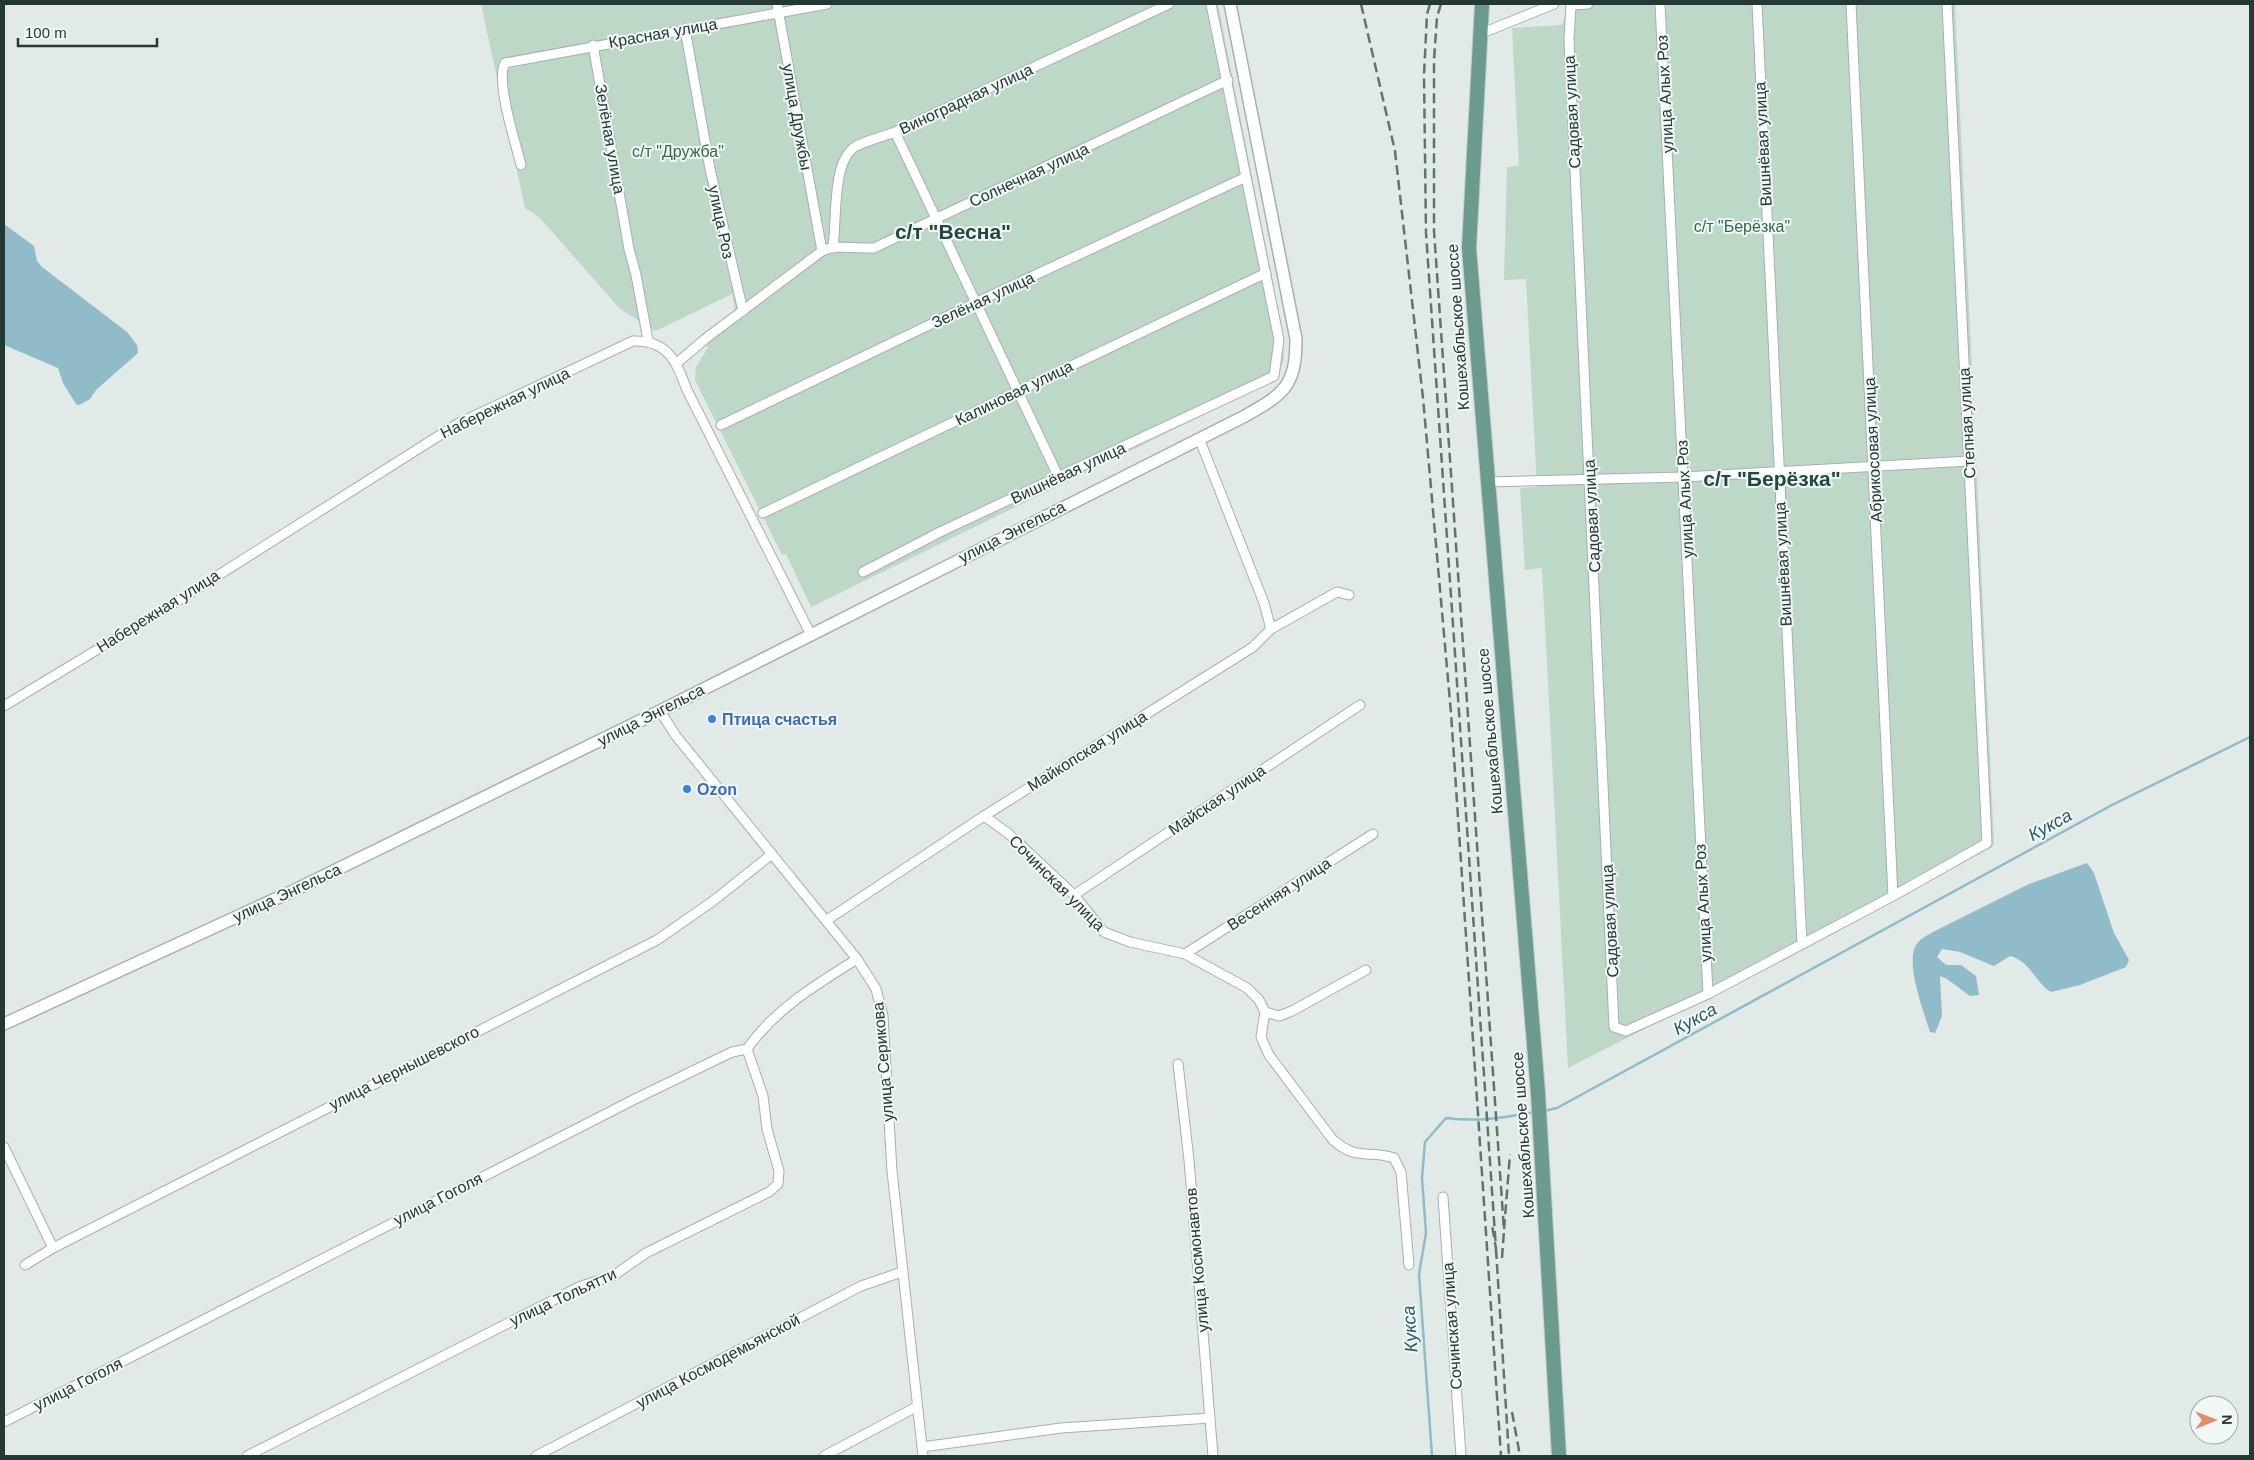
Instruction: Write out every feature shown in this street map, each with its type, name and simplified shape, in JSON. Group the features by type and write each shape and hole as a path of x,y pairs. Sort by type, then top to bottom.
{"main road":[{"name":"Кошехабльское шоссе","path":"1482,4 1469,248 1541,1129 1559,1456"}],"street":[{"name":"Красная улица","path":"521,165 504,96 502,68 505,63 685,29 778,8 827,4"},
{"name":"Виноградная улица","path":"833,246 837,224 835,205 844,164 852,149 896,132 1169,4"},
{"path":"1211,4 1266,273"},
{"name":"улица Энгельса","path":"4,1024 297,889 660,711 1267,404 1288,387 1296,362 1296,339 1230,4"},
{"path":"1480,34 1554,4"},
{"path":"1571,4 1588,4"},
{"name":"Садовая улица","path":"1571,4 1569,39 1614,1027 1626,1031 1636,1028 1708,994"},
{"name":"улица Алых Роз","path":"1660,4 1708,994"},
{"name":"Вишнёвая улица","path":"1757,4 1802,944"},
{"name":"Абрикосовая улица","path":"1851,4 1893,896"},
{"name":"Степная улица","path":"1893,896 1987,843 1948,4"},
{"name":"улица Дружбы","path":"778,8 822,251"},
{"name":"улица Роз","path":"685,29 710,169 742,311"},
{"name":"Зелёная улица","path":"593,45 629,249 648,340"},
{"name":"Солнечная улица","path":"833,246 849,249 874,248 1228,80"},
{"path":"896,132 1059,478"},
{"name":"Зелёная улица","path":"721,425 977,302 1246,177"},
{"path":"677,363 705,339 822,251 833,246"},
{"name":"Вишнёвая улица","path":"863,572 942,531 1274,376 1279,340 1266,273"},
{"name":"Калиновая улица","path":"763,513 1266,273"},
{"path":"648,340 666,350 677,363 687,390 810,634"},
{"name":"Набережная улица","path":"4,706 176,602 459,423 633,341 648,340"},
{"path":"1199,438 1264,603 1271,629"},
{"path":"1487,482 1590,481 1684,477 1874,468 1969,461"},
{"name":"Майкопская улица","path":"826,920 984,816 1253,647 1271,629 1337,592 1349,595"},
{"name":"Майская улица","path":"1074,895 1360,705"},
{"name":"улица Серикова","path":"660,711 676,736 857,959 876,989 883,1016 886,1098 902,1272 923,1456"},
{"name":"Сочинская улица","path":"984,816 1008,834 1074,895 1104,932 1130,942 1185,954 1247,988 1259,1000 1265,1012"},
{"name":"Весенняя улица","path":"1185,954 1373,834"},
{"name":"улица Чернышевского","path":"25,1265 53,1248 657,940 698,912 772,854"},
{"path":"1708,994 1893,896"},
{"path":"748,1049 761,1030 809,989 857,959"},
{"path":"1366,970 1292,1011 1279,1016 1265,1012 1261,1037 1269,1054 1333,1140 1345,1150 1362,1156 1384,1154 1394,1158 1400,1172 1409,1265"},
{"name":"улица Гоголя","path":"4,1422 635,1099 732,1052 748,1049"},
{"name":"улица Тольятти","path":"247,1456 581,1286 613,1276 646,1253 769,1192 778,1184 779,1171 767,1129 763,1096 748,1049"},
{"name":"улица Космонавтов","path":"1178,1064 1213,1456"},
{"path":"4,1147 53,1248"},
{"name":"Сочинская улица","path":"1443,1197 1461,1456"},
{"name":"улица Космодемьянской","path":"536,1456 861,1286 902,1272"},
{"path":"824,1456 916,1407"},
{"path":"922,1446 1061,1428 1210,1418"}],"green space":[{"name":"с/т \"Весна\"","path":"481,4 1218,4 1282,328 1284,359 1277,379 811,607 786,554 782,555 695,380 696,367 708,348 701,338 735,311 732,294 656,331 620,309 539,217 525,208"},
{"name":"с/т \"Берёзка\"","path":"1569,4 1955,4 1994,844 1991,848 1780,960 1568,1068 1542,568 1525,570 1520,488 1537,487 1526,279 1504,280 1507,167 1519,166 1512,28 1562,25"}],"water":[{"path":"4,224 34,246 37,261 42,267 127,332 137,345 138,353 96,390 90,399 79,405 76,404 63,383 58,368 4,345"},
{"path":"2087,863 2094,873 2114,933 2129,960 2126,967 2080,985 2051,992 2017,958 2010,956 1994,966 1960,952 1942,949 1937,957 1946,965 1961,965 1976,976 1979,995 1970,996 1940,976 1942,1016 1935,1033 1930,1032 1914,976 1913,954 1919,941 1931,933 2029,884"}],"waterway":[{"name":"Кукса","path":"1544,1111 1557,1108 2112,805 2250,737"},
{"name":"Кукса","path":"1432,1456 1419,1274 1426,1233 1422,1178 1425,1142 1446,1118 1490,1119 1534,1112"}],"railway":[{"path":"1361,4 1395,151 1423,398 1451,713 1501,1456"},
{"path":"1430,4 1427,14 1424,75 1426,233 1496,1249 1492,1225"},
{"path":"1441,4 1437,17 1434,60 1434,231 1504,1230 1510,1154"},
{"path":"1502,1258 1504,1230"},
{"path":"1496,1249 1509,1456"},
{"path":"1512,1412 1520,1456"}],"place":[{"name":"Птица счастья","path":"712,719"},
{"name":"Ozon","path":"687,789"}],"district":[{"name":"с/т \"Весна\"","path":"953,231"},
{"name":"с/т \"Берёзка\"","path":"1772,478"}],"park label":[{"name":"с/т \"Дружба\"","path":"678,151"}]}
